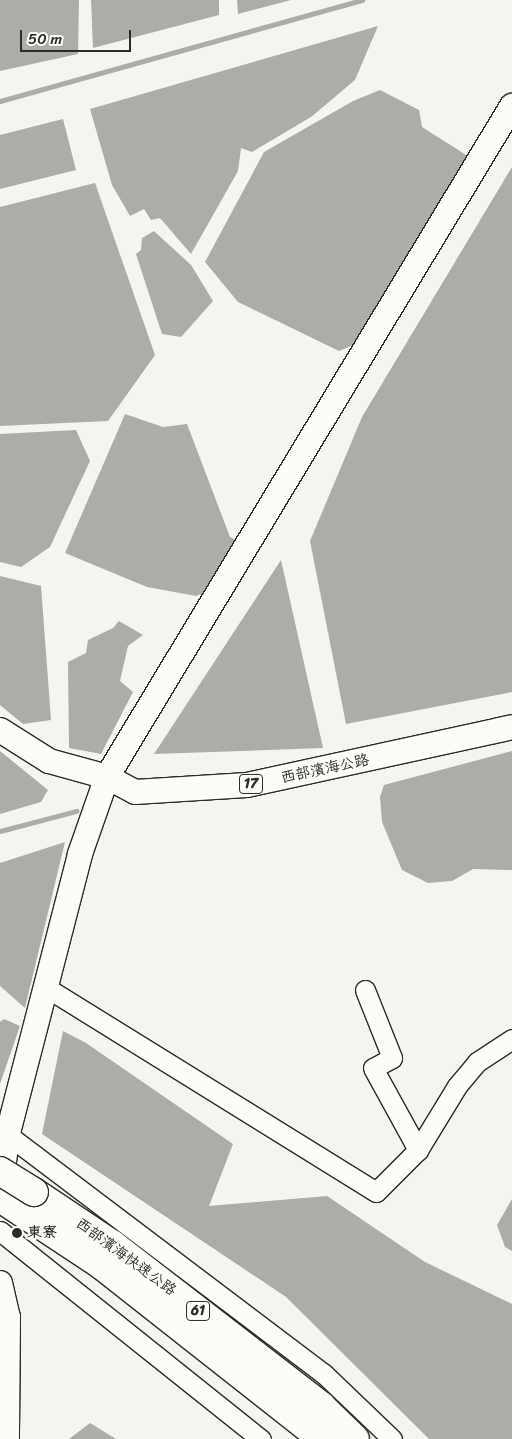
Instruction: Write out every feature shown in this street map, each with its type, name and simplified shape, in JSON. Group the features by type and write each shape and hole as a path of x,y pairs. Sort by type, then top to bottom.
{"highway":[{"name":"61","path":"0,1171 19,1201"},
{"name":"西部濱海快速公路","path":"19,1201 322,1439"},
{"name":"西部濱海快速公路","path":"19,1201 113,1245 320,1406 355,1439"}],"main road":[{"path":"0,1190 4,1131 47,988 80,854 107,778 512,106"},
{"name":"西部濱海公路","path":"0,730 49,761 107,778 135,792 247,785 512,728"},
{"path":"0,1283 8,1317 7,1439"}],"street":[{"path":"47,988 376,1192 418,1150 458,1086 477,1062 512,1040"},
{"path":"364,990 392,1058 373,1068 418,1150"},
{"path":"4,1131 324,1374 392,1439"},
{"path":"0,1231 261,1439"}],"shaded area":[{"path":"0,0 79,0 78,54 0,71"},
{"path":"91,0 219,0 219,15 93,48"},
{"path":"237,0 291,0 238,14"},
{"path":"378,26 355,80 311,117 252,152 241,148 238,171 191,254 160,218 151,220 144,209 130,216 112,185 90,109"},
{"path":"380,90 419,110 422,127 474,160 365,340 339,351 238,302 205,262 264,152 353,101"},
{"path":"63,119 76,170 0,189 0,135"},
{"path":"512,167 512,692 346,724 310,541 362,417"},
{"path":"95,183 155,355 108,421 0,426 0,207"},
{"path":"154,231 191,265 213,301 181,337 162,334 136,254 141,250 142,238"},
{"path":"125,414 163,427 187,424 230,537 240,542 210,590 196,596 147,587 65,553"},
{"path":"76,430 90,461 50,547 21,567 0,562 0,434"},
{"path":"281,560 323,748 154,754"},
{"path":"0,576 41,586 51,720 23,724 0,705"},
{"path":"119,621 143,635 128,646 120,681 133,692 101,754 69,748 68,662 86,653 88,640 113,628"},
{"path":"0,751 48,790 41,802 0,814"},
{"path":"512,751 512,870 473,869 452,881 428,883 402,870 382,822 380,797 384,785"},
{"path":"65,842 25,1008 0,986 0,863"},
{"path":"4,1019 20,1026 0,1084 0,1022"},
{"path":"63,1031 86,1043 233,1144 209,1206 327,1196 425,1262 512,1304 512,1439 429,1439 286,1297 42,1134"},
{"path":"512,1199 512,1251 505,1247 497,1225"},
{"path":"90,1423 116,1439 69,1439"}],"waterway":[{"path":"0,101 362,0"},
{"path":"0,831 76,811"}],"place":[{"name":"東寮","path":"17,1233"}]}
